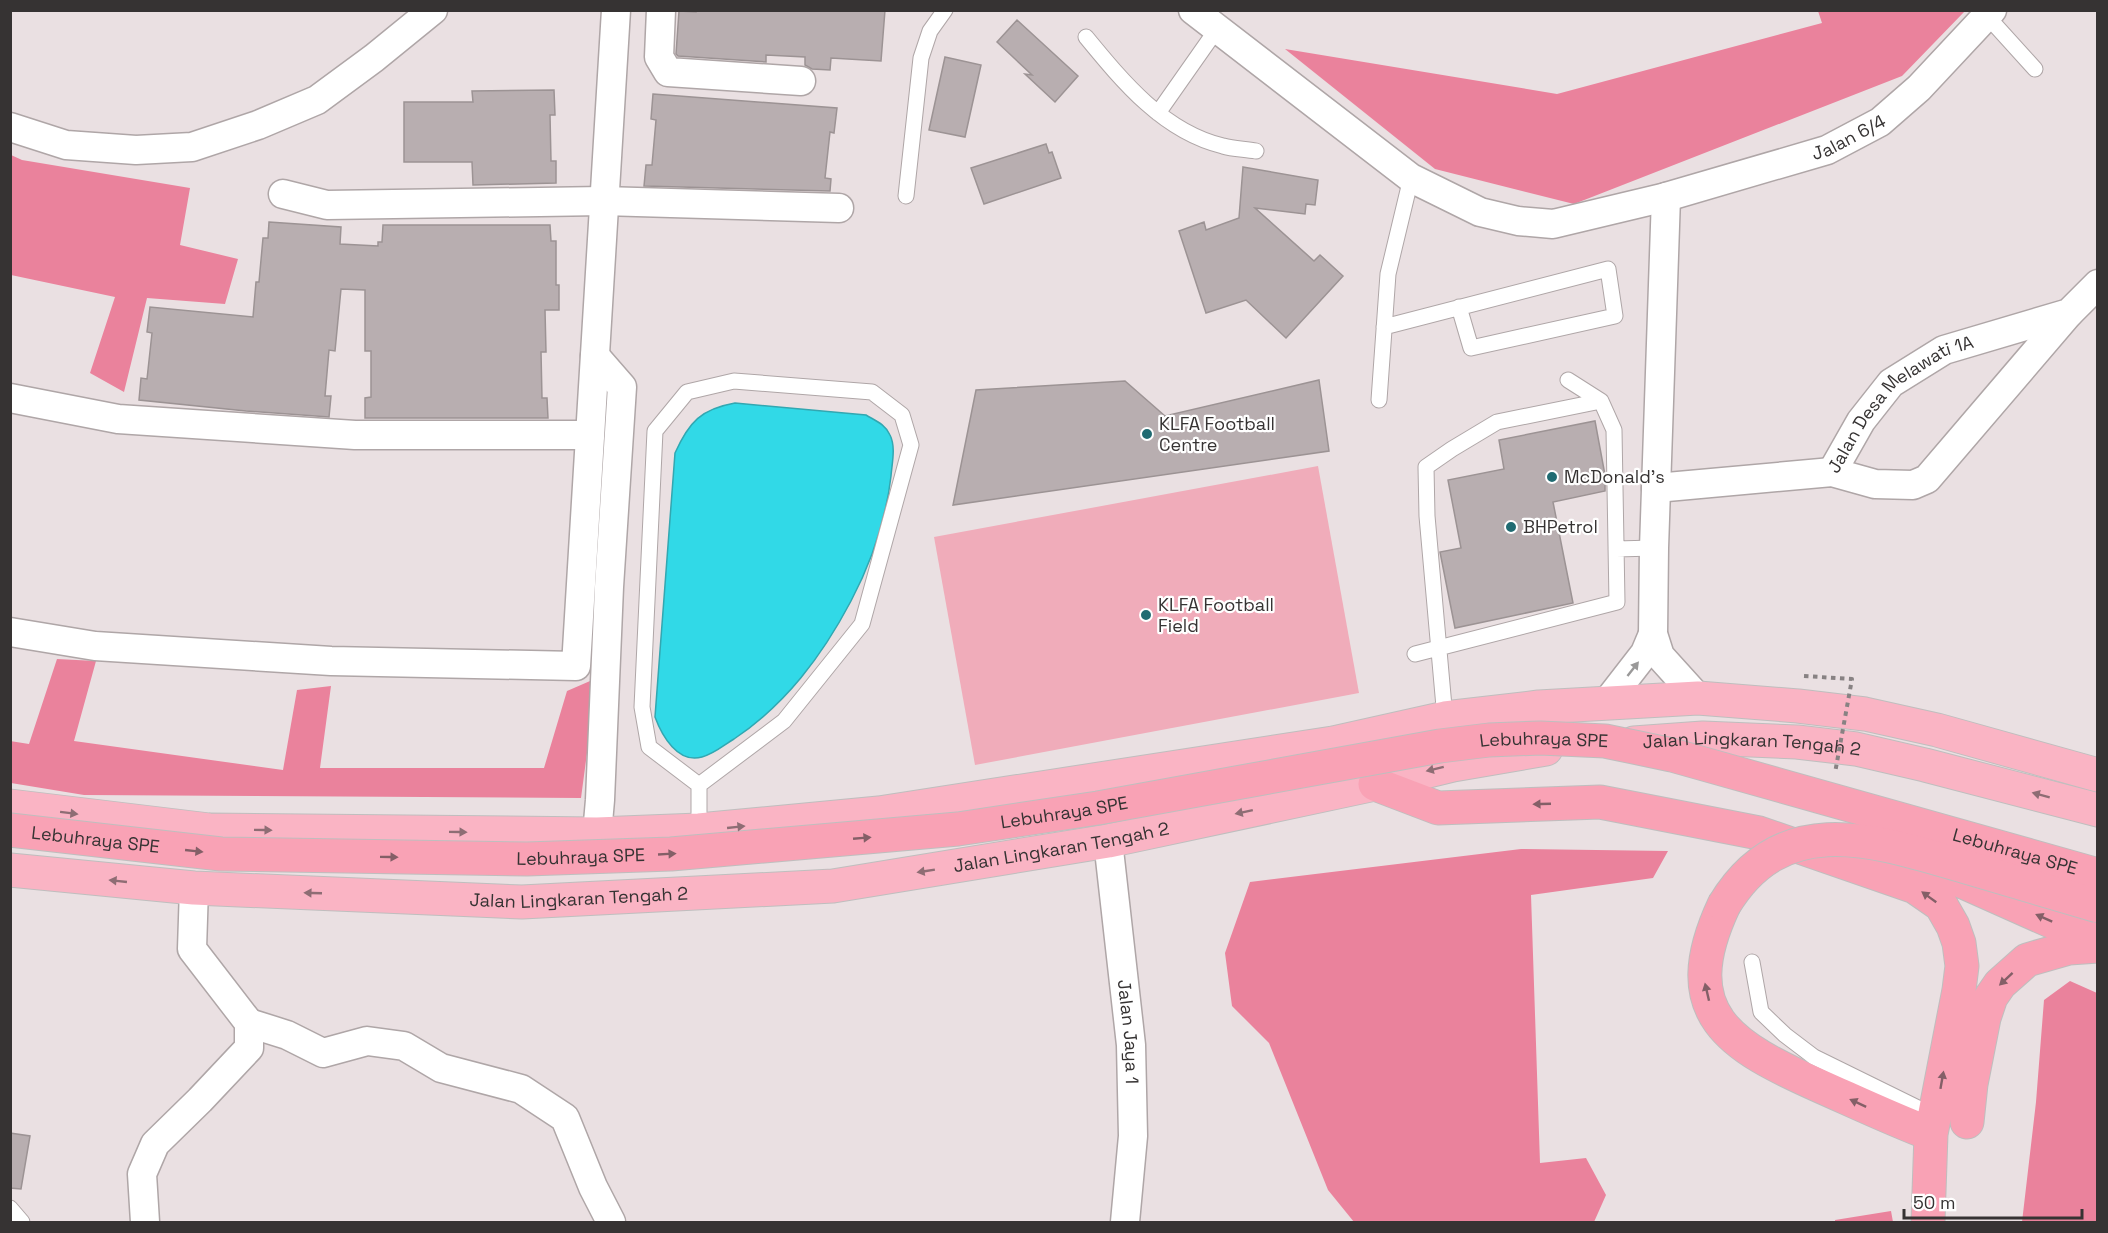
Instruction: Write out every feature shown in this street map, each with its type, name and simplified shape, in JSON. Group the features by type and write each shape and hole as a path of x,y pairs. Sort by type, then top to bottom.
{"highway":[{"name":"Jalan Lingkaran Tengah 2","path":"10,806 209,830 597,834 699,831 879,813 1333,743 1445,718 1607,702 1698,698 1865,714 1937,730 2097,775"},
{"name":"Lebuhraya SPE","path":"10,830 221,854 527,859 671,854 958,829 1156,798 1440,746 1540,738 1605,741 1672,755 2097,875"},
{"name":"Jalan Lingkaran Tengah 2","path":"12,872 194,888 522,902 833,886 1108,841 1453,765 1540,750 1703,738 1797,742 1875,753 2097,810"},
{"path":"1375,784 1438,808 1652,802 1712,807 1770,817 1907,857 2097,944"},
{"path":"1600,802 1759,832 1915,887 1941,905 1953,926 1959,943 1962,966 1944,1124 1928,1221"},
{"path":"1944,1124 1870,1109 1769,1063 1746,1049 1727,1030 1710,1006 1705,985 1705,958 1713,929 1735,886 1773,854 1793,845 1837,838 1893,846 2097,906"},
{"path":"1944,1124 1971,1084 1984,1018 1991,997 2000,984 2027,960 2068,948 2097,944"}],"street":[{"path":"10,127 66,145 136,150 192,147 258,125 317,100 433,10"},
{"path":"10,632 95,646 331,661 576,666 616,10"},
{"path":"660,10 659,57 668,72 801,81"},
{"name":"Jalan 6/4","path":"1192,10 1411,178 1480,212 1518,221 1553,224 1666,197 1827,150 1880,122 1919,88 1989,13"},
{"path":"283,194 327,205 603,201 839,208"},
{"path":"1666,197 1653,634 1660,656 1698,698"},
{"name":"Jalan Desa Melawati 1A","path":"1656,488 1832,472 1861,421 1891,383 1944,350 2069,313 2097,284"},
{"path":"1832,472 1875,484 1913,485 1927,479 2069,313"},
{"path":"595,356 622,387 609,587 597,834"},
{"path":"10,398 118,419 343,434 590,435"},
{"path":"1607,702 1645,653 1653,634"},
{"name":"Jalan Jaya 1","path":"1108,841 1131,1045 1133,1136 1125,1222"},
{"path":"194,888 192,949 249,1023 287,1035 323,1053 368,1041 404,1046 441,1068 521,1089 565,1118 593,1187 611,1222"},
{"path":"145,1222 142,1174 155,1144 249,1048 249,1023"}],"lane":[{"path":"906,196 921,58 930,32 945,10"},
{"path":"1989,13 2035,69"},
{"path":"1158,114 1217,29"},
{"path":"1086,37 1119,77 1158,114 1184,131 1223,146 1256,151"},
{"path":"1379,400 1388,274 1411,178"},
{"path":"1384,327 1608,269 1615,315 1471,348 1459,308"},
{"path":"1415,654 1617,602 1614,430 1601,401 1568,380"},
{"path":"734,381 872,392 902,415 911,445 862,624 784,722 699,785 649,747 642,707 655,431 687,392 734,381"},
{"path":"1445,718 1427,516 1426,467 1497,422 1601,401"},
{"path":"1616,549 1654,548"},
{"path":"699,785 699,831"},
{"path":"1752,962 1761,1012 1785,1035 1814,1058 1944,1124"},
{"path":"10,1208 22,1222"}],"path":[{"path":"1804,675 1852,679 1833,784"}],"shaded area":[{"path":"1818,11 1965,11 1902,76 1574,204 1435,169 1285,49 1557,94 1822,23"},
{"path":"11,155 22,160 190,188 180,245 238,259 225,304 147,298 124,392 90,373 115,297 11,275"},
{"name":"KLFA Football Field","path":"1318,466 1359,693 975,765 934,537"},
{"path":"57,659 96,661 74,741 283,770 297,690 331,686 320,768 544,768 567,691 597,678 581,798 84,795 11,783 10,741 29,744"},
{"path":"1521,849 1668,851 1653,878 1531,895 1540,1163 1586,1158 1606,1195 1594,1222 1354,1222 1328,1190 1269,1043 1232,1006 1225,953 1250,882"},
{"path":"2070,981 2097,993 2097,1222 2022,1222 2036,1102 2044,1000"},
{"path":"1891,1211 1893,1222 1835,1222 1835,1220"}],"water":[{"path":"735,403 866,415 883,425 890,435 893,450 891,476 877,540 865,571 840,621 815,660 786,694 753,725 715,752 693,758 672,747 655,717 675,453 691,425 705,413"}],"building":[{"path":"696,10 885,10 881,61 831,58 830,70 812,69 805,65 805,57 766,55 766,62 678,56 676,54 679,11 696,12"},
{"path":"1017,20 1078,76 1055,102 1025,74 1032,75 997,42"},
{"path":"945,57 981,65 965,137 929,130"},
{"path":"554,90 555,115 550,115 551,161 556,161 556,183 473,185 472,162 404,162 404,102 473,102 472,91"},
{"path":"653,94 837,108 834,133 830,132 825,178 831,179 830,191 644,186 646,165 652,165 656,120 651,119"},
{"path":"1046,144 1049,153 1052,152 1061,178 984,204 971,168"},
{"path":"1243,167 1318,180 1315,205 1306,204 1305,214 1255,208 1314,261 1320,255 1343,276 1286,338 1246,300 1206,313 1179,231 1204,222 1206,230 1239,218"},
{"path":"269,222 341,227 340,244 378,246 378,242 382,242 383,225 550,225 551,241 556,241 556,285 559,285 559,310 545,310 546,352 541,352 542,398 547,398 548,418 365,418 365,398 371,397 371,351 365,351 365,290 341,289 335,351 329,350 325,396 331,396 329,417 139,400 141,378 147,379 152,333 147,332 150,307 253,317 263,238 268,238"},
{"name":"KLFA Football Centre","path":"1319,380 1329,451 953,505 976,390 1125,381 1165,416"},
{"path":"1595,421 1605,475 1605,491 1553,502 1573,603 1455,628 1440,552 1461,548 1448,480 1504,469 1499,440"},
{"path":"10,1133 30,1136 21,1189 10,1188"}],"place":[{"name":"KLFA Football Centre","path":"1147,434"},
{"name":"McDonald's","path":"1552,477"},
{"name":"BHPetrol","path":"1511,527"},
{"name":"KLFA Football Field","path":"1146,615"}]}
